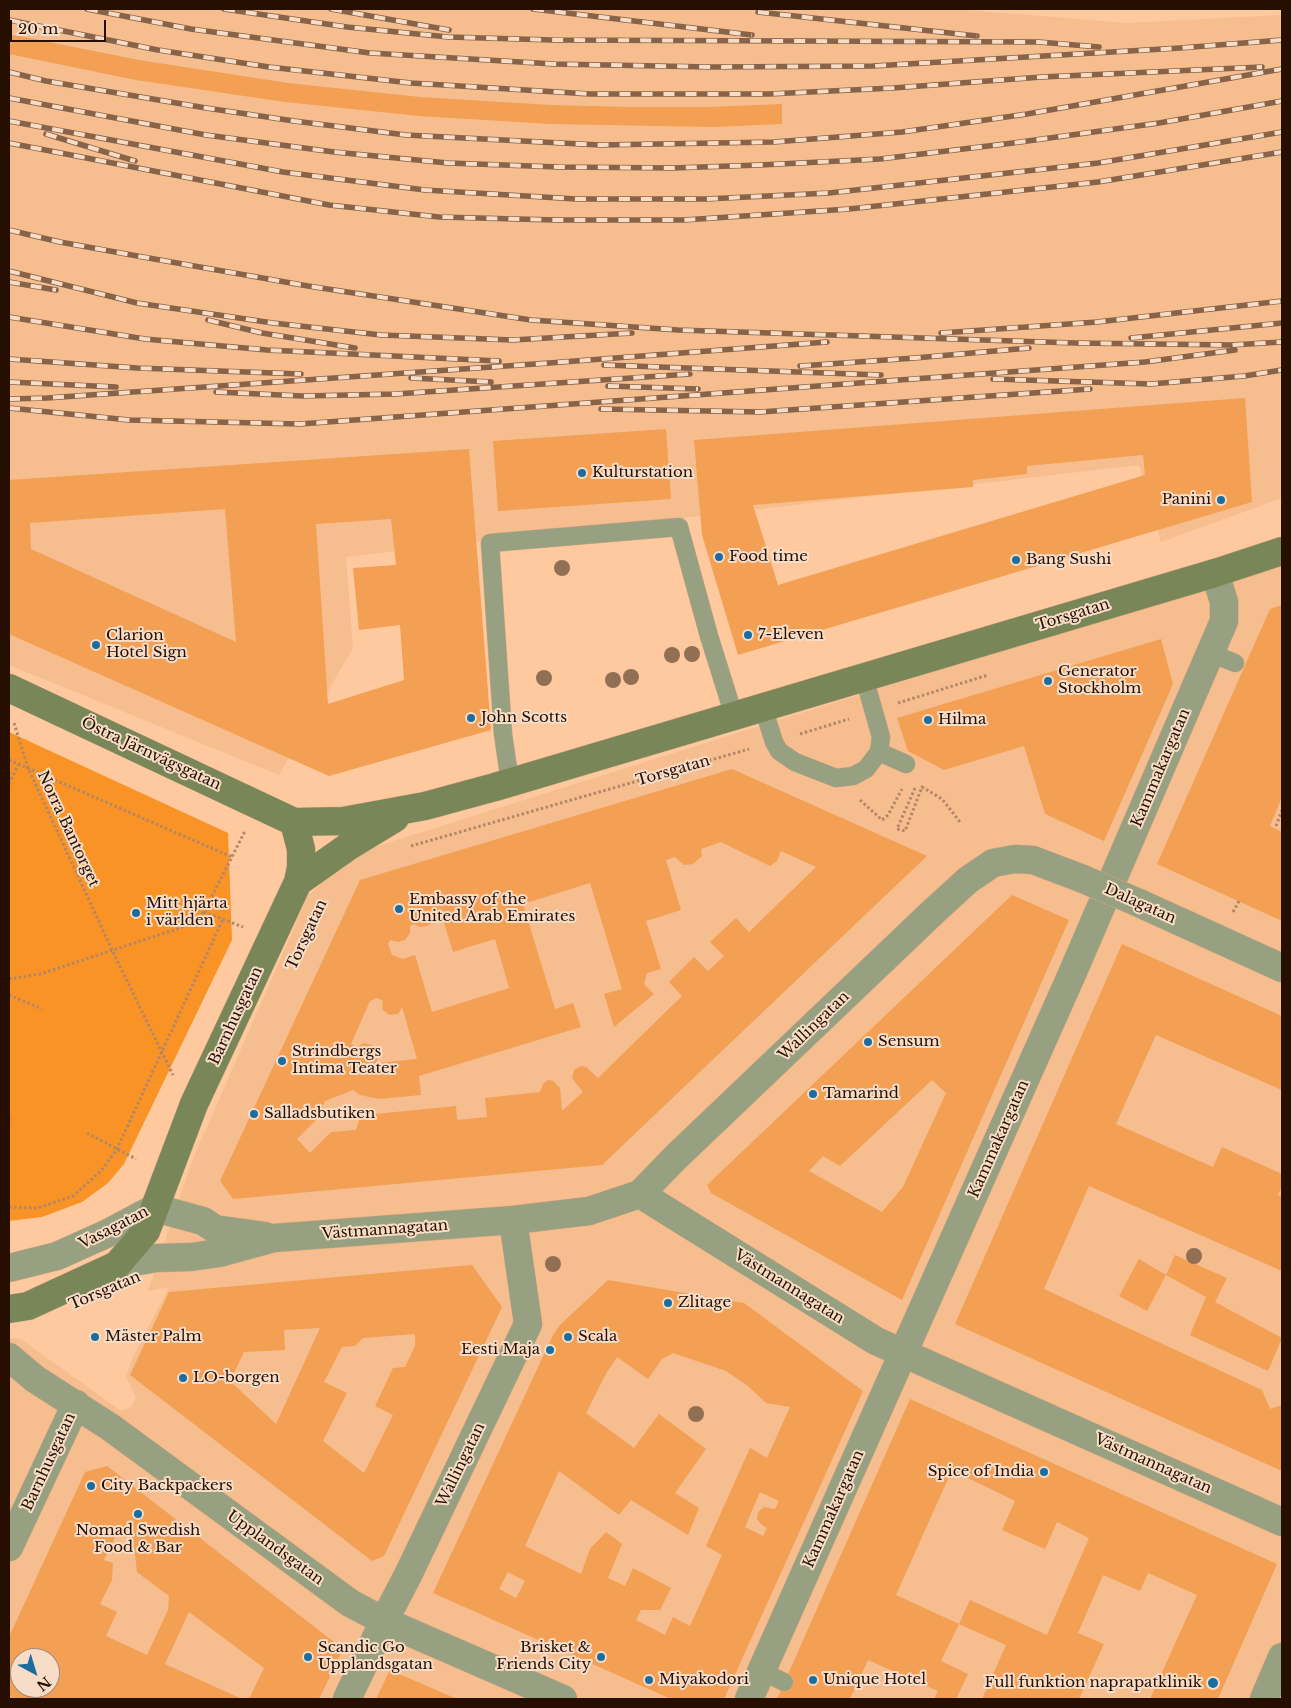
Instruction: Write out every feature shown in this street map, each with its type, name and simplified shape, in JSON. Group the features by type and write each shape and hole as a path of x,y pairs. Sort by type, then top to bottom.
{"main road":[{"name":"Torsgatan","path":"294,822 343,821 408,810 763,708 1215,573 1282,551"},
{"name":"Östra Järnvägsgatan","path":"9,688 294,822"},
{"name":"Torsgatan","path":"298,882 349,846 408,810"},
{"name":"Barnhusgatan","path":"155,1208 194,1104 298,882 301,867 301,849 294,822"},
{"name":"Vasagatan","path":"9,1309 28,1306 117,1266 146,1230 155,1208"}],"street":[{"name":"Kammakargatan","path":"749,1699 773,1676 904,1353 1094,926 1222,658 1225,613 1224,602 1215,573"},
{"name":"Dalagatan","path":"993,863 1015,859 1033,860 1140,903 1282,968"},
{"name":"Wallingatan","path":"640,1194 676,1157 939,906 968,880 993,863"},
{"name":"Västmannagatan","path":"117,1266 156,1258 191,1257 219,1253 274,1238 513,1220 589,1211 640,1194 876,1341 1282,1522"},
{"name":"Västmannagatan","path":"155,1208 203,1221 215,1229 274,1238"},
{"name":"Vasagatan","path":"9,1268 57,1256 106,1234 155,1208"},
{"name":"Wallingatan","path":"347,1699 528,1324 513,1220"},
{"name":"Upplandsgatan","path":"9,1357 35,1379 118,1433 350,1603 384,1621 564,1699"},
{"name":"Barnhusgatan","path":"9,1547 76,1404"},
{"path":"1264,1699 1282,1657"}],"lane":[{"path":"510,782 503,734 490,543 679,527 709,636 734,716"},
{"path":"763,708 774,742 779,751 795,762 836,778 852,776 866,769 879,752 881,737 864,677"},
{"path":"879,752 906,764"}],"path":[{"name":"Torsgatan","path":"405,847 774,742 994,673"},
{"name":"Norra Bantorget","path":"12,716 28,768 112,950 175,1078"},
{"path":"9,760 232,857"},
{"name":"Norra Bantorget","path":"9,784 18,764"},
{"path":"888,814 906,782"},
{"path":"915,787 898,829 905,831 922,787 942,799 960,822"},
{"path":"1276,826 1282,810"},
{"path":"9,979 40,974 180,928 195,920 204,912 247,826"},
{"path":"1233,912 1239,901"},
{"path":"204,912 250,930"},
{"path":"9,1206 38,1208 73,1196 102,1170 118,1149 223,919"},
{"path":"9,995 42,1009"},
{"path":"86,1133 136,1159"}],"shaded area":[{"path":"9,9 957,9 1126,23 1282,15 1282,498 1161,542 1139,465 346,557 353,648 279,775 9,665"},
{"path":"1282,562 1282,1699 9,1699 9,1338 21,1339 121,1411 131,1407 136,1397 126,1377 132,1359 169,1287 148,1291 192,1161 308,896 352,854"},
{"path":"9,732 228,833 232,940 124,1164 108,1183 82,1202 42,1217 9,1221"}],"building":[{"path":"9,34 139,60 288,83 420,97 551,105 628,107 712,107 782,104 782,124 713,127 551,124 419,116 285,102 136,80 9,54"},
{"path":"1245,398 1252,502 738,655 702,535 694,440","holes":["1143,455 1145,475 778,585 753,505 973,487 973,480 1027,474 1027,466"]},
{"name":"Kulturstation","path":"666,429 671,499 498,511 493,441"},
{"path":"469,449 491,730 329,776 9,634 9,480","holes":["225,509 236,642 31,549 30,523","391,519 396,565 353,568 359,630 400,625 404,680 328,704 316,524"]},
{"path":"1282,605 1282,797 1270,826 1282,832 1282,921 1157,864 1270,609"},
{"path":"1161,639 1173,684 1104,841 1045,814 1024,746 944,770 908,751 897,718"},
{"path":"732,769 927,856 602,1165 233,1199 220,1181 360,880","holes":["721,842 770,866 777,861 781,851 816,867 749,932 736,918 710,942 724,956 708,971 694,957 669,982 682,996 598,1078 586,1067 581,1066 574,1070 572,1078 583,1092 562,1111 560,1088 553,1081 548,1080 543,1084 540,1092 485,1098 487,1117 457,1120 456,1106 365,1115 359,1120 356,1130 331,1132 310,1153 297,1139 317,1119 325,1101 353,1090 360,1095 379,1099 421,1095 419,1076 581,1027 573,1003 555,1009 523,904 590,883 622,989 604,994 614,1027 654,994 644,984 647,973 661,969 646,921 681,910 666,860 675,857 684,865 693,864 702,856 701,849","442,916 453,952 495,939 509,988 432,1012 415,955 403,959 392,955 388,944 390,940 398,942 405,940 410,933 410,926 414,924 420,927 427,926 436,917","377,998 383,1001 382,1009 389,1015 398,1014 402,1007 417,1059 377,1063 377,1052 372,1045 364,1043 357,1047 351,1044 370,1001"]},
{"path":"1012,895 1069,920 902,1300 711,1193 707,1185","holes":["932,1080 946,1093 903,1187 882,1212 809,1171 823,1156 840,1166"]},
{"path":"1122,944 1282,1016 1282,1090 1156,1035 1116,1124 1213,1167 1222,1147 1282,1174 1282,1186 1278,1195 1282,1197 1282,1271 1089,1186 1044,1289 1262,1390 1270,1409 1282,1405 1282,1471 955,1324"},
{"path":"1175,1255 1227,1278 1215,1302 1282,1338 1268,1371 1190,1335 1206,1297 1166,1275"},
{"path":"1139,1259 1166,1275 1147,1311 1119,1296"},
{"path":"472,1265 502,1307 384,1556 372,1561 130,1375 169,1292","holes":["320,1328 276,1424 230,1381 244,1352 285,1350 284,1330","415,1334 415,1346 405,1367 393,1368 375,1406 393,1415 364,1473 323,1441 347,1393 324,1382 342,1347 355,1346 363,1338"]},
{"path":"608,1280 744,1303 863,1391 724,1699 671,1699 433,1593 553,1335 560,1325","holes":["673,1353 726,1371 748,1386 766,1403 790,1407 767,1458 750,1448 706,1546 722,1555 690,1626 673,1617 665,1635 636,1620 641,1610 660,1610 671,1588 633,1568 625,1586 608,1578 622,1544 606,1532 590,1549 581,1574 525,1546 559,1471 619,1515 631,1500 688,1535 699,1508 675,1493 706,1449 659,1414 634,1448 586,1413 617,1357 648,1379 662,1359","760,1492 779,1501 775,1509 764,1507 758,1512 757,1519 767,1528 763,1536 745,1527","508,1572 525,1581 516,1598 499,1589"]},
{"path":"910,1399 1277,1564 1218,1699 1150,1699 1197,1595 1148,1573 1140,1591 1103,1575 1078,1633 1104,1644 1079,1699 982,1699 1006,1645 959,1624 941,1661 968,1674 956,1699 934,1699 938,1691 868,1660 850,1699 777,1699","holes":["952,1470 1015,1501 1002,1530 1045,1549 1057,1522 1089,1538 1047,1635 970,1600 959,1624 896,1595"]},
{"path":"107,1466 343,1649 319,1699 249,1699 264,1668 189,1612 165,1664 242,1699 9,1699 9,1637 85,1472","holes":["120,1527 133,1538 137,1572 169,1596 168,1610 147,1655 106,1636 117,1612 100,1604 112,1580 113,1563 104,1560"]},
{"path":"390,1670 457,1699 376,1699"}],"railway":[{"path":"87,9 191,29 370,53 554,64 710,67 873,66 1180,48 1282,40"},
{"path":"224,9 347,27 448,37 553,40 1039,42 1099,47"},
{"path":"331,9 449,30"},
{"path":"533,9 752,35"},
{"path":"758,12 977,36"},
{"path":"9,20 158,50 269,67 411,83 590,94 769,94 893,88 1042,77 1262,67"},
{"path":"9,72 46,81 206,108 406,135 600,145 774,142 902,132 1027,114 1282,69"},
{"path":"9,98 206,135 334,152 448,163 558,167 673,168 880,159 1159,123 1282,101"},
{"path":"9,121 283,172 425,190 576,199 706,199 829,193 1098,163 1282,132"},
{"path":"46,134 135,161"},
{"path":"9,143 329,205 439,217 556,220 684,220 849,209 1098,182 1282,152"},
{"path":"9,230 60,242 308,286 531,320 678,330 1075,343 1231,345 1282,342"},
{"path":"9,271 137,303 273,323 381,335 513,340 632,333"},
{"path":"9,282 56,290"},
{"path":"941,333 1097,322 1282,301"},
{"path":"9,317 145,339 267,350 499,361"},
{"path":"208,320 262,333 355,348"},
{"path":"1131,338 1282,323"},
{"path":"9,399 47,398 827,342"},
{"path":"800,366 1029,348"},
{"path":"9,408 129,420 300,424 1145,362 1235,350"},
{"path":"9,359 137,368 301,374"},
{"path":"604,365 881,375"},
{"path":"993,379 1151,384 1244,376 1282,370"},
{"path":"216,392 302,396 396,394 690,374"},
{"path":"411,378 491,382"},
{"path":"9,382 116,387"},
{"path":"608,386 698,389"},
{"path":"601,409 760,412 1090,389"}],"place":[{"name":"Kulturstation","path":"582,473"},
{"name":"Panini","path":"1221,500"},
{"name":"Food time","path":"719,557"},
{"name":"Bang Sushi","path":"1016,560"},
{"name":"7-Eleven","path":"748,635"},
{"name":"Clarion Hotel Sign","path":"96,645"},
{"name":"Generator Stockholm","path":"1048,681"},
{"name":"John Scotts","path":"471,718"},
{"name":"Hilma","path":"928,720"},
{"name":"Embassy of the United Arab Emirates","path":"399,909"},
{"name":"Mitt hjärta i världen","path":"136,913"},
{"name":"Sensum","path":"868,1042"},
{"name":"Strindbergs Intima Teater","path":"282,1061"},
{"name":"Tamarind","path":"813,1094"},
{"name":"Salladsbutiken","path":"254,1114"},
{"name":"Zlitage","path":"668,1303"},
{"name":"Mäster Palm","path":"95,1337"},
{"name":"Scala","path":"568,1337"},
{"name":"Eesti Maja","path":"550,1350"},
{"name":"LO-borgen","path":"183,1378"},
{"name":"Spice of India","path":"1044,1472"},
{"name":"City Backpackers","path":"91,1486"},
{"name":"Nomad Swedish Food & Bar","path":"138,1514"},
{"name":"Scandic Go Upplandsgatan","path":"308,1657"},
{"name":"Brisket & Friends City","path":"601,1657"},
{"name":"Miyakodori","path":"649,1680"},
{"name":"Unique Hotel","path":"813,1680"},
{"name":"Full funktion naprapatklinik","path":"1213,1683"}]}
